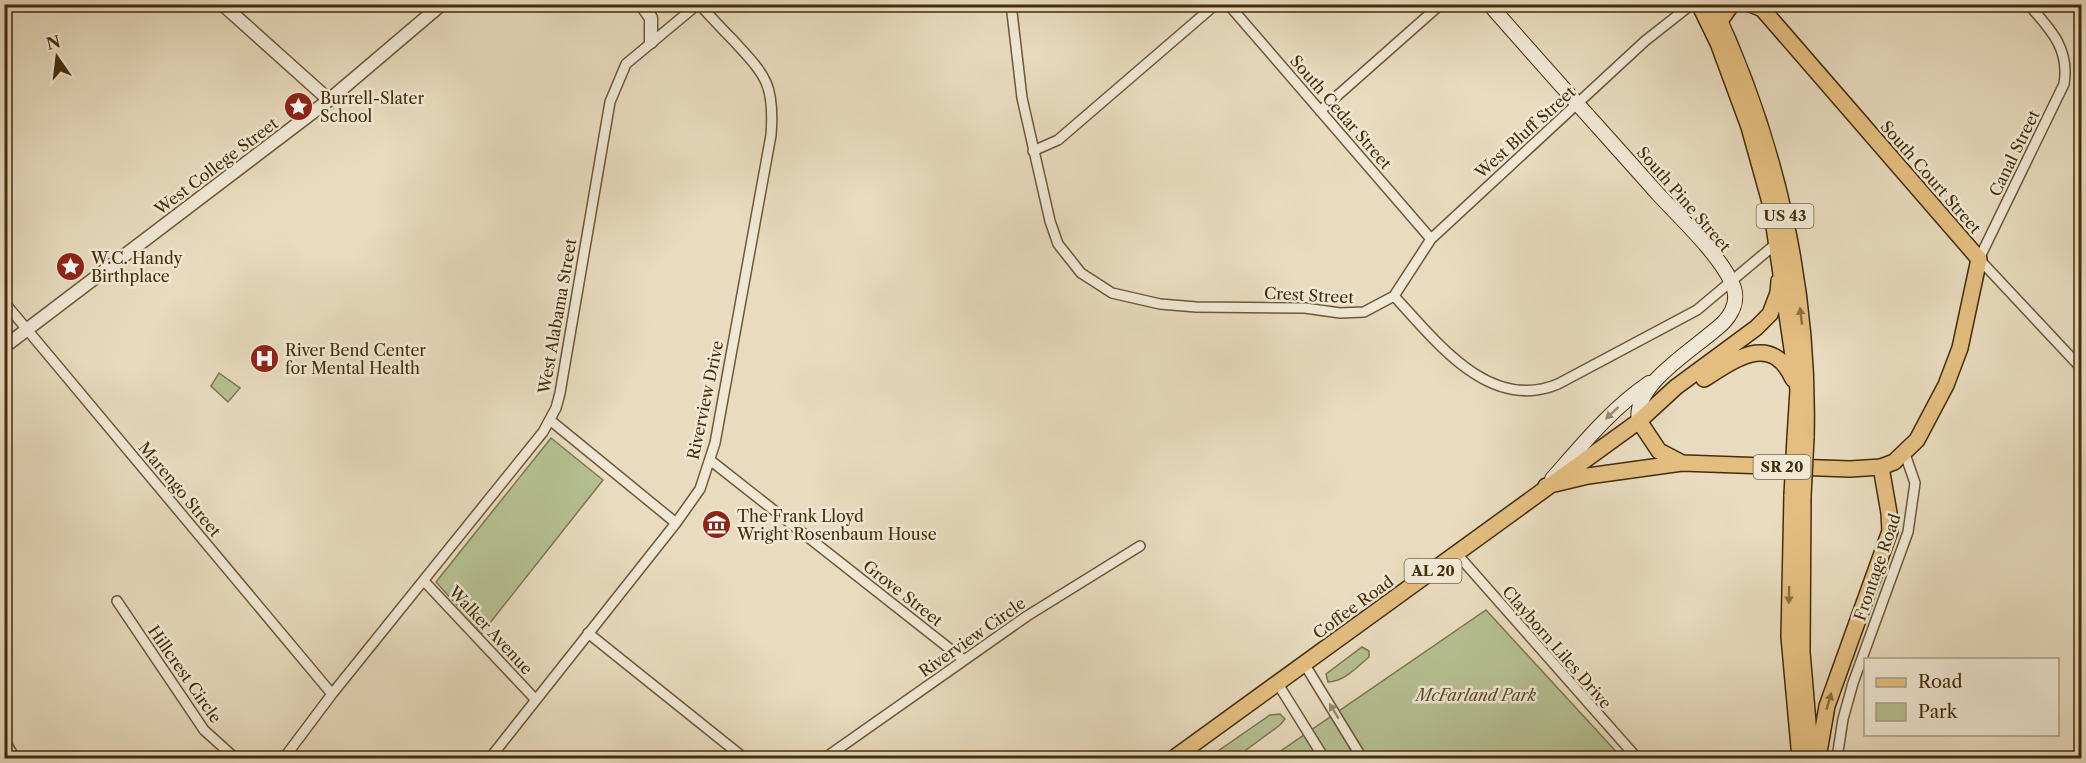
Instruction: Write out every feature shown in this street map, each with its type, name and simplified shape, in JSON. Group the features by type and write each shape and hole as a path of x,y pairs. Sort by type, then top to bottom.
{"main road":[{"name":"South Pine Street","path":"1489,4 1695,235 1731,280"},
{"name":"US 43","path":"1699,4 1718,44 1749,127 1769,196 1778,242 1798,390 1800,438"},
{"name":"US 43","path":"1712,4 1761,125 1785,217 1803,336 1798,495 1789,636 1800,759"},
{"path":"1720,21 1723,4"},
{"path":"1720,21 1732,4"},
{"name":"South Court Street","path":"1756,6 1979,259"},
{"path":"1818,759 1827,706 1890,531 1881,467 1905,454 1924,428 1960,348 1979,259"},
{"path":"1639,421 1676,387 1756,328 1770,314 1778,293 1780,261"},
{"path":"1546,486 1601,422 1628,397 1704,341 1733,311 1736,295 1731,280"},
{"path":"1639,421 1731,362 1751,353 1774,356 1786,364 1798,390"},
{"path":"1639,421 1639,407 1658,377"},
{"name":"SR 20","path":"1639,421 1659,451 1682,463 1850,469 1881,467"},
{"name":"Coffee Road","path":"1174,759 1457,554 1546,486 1639,421"},
{"path":"1546,486 1588,476 1682,463"},
{"name":"US 43","path":"1798,495 1802,652 1812,759"}],"street":[{"path":"222,4 328,100"},
{"name":"West College Street","path":"4,347 328,100 442,4"},
{"path":"641,4 651,18 651,42"},
{"name":"West Alabama Street","path":"284,759 332,694 550,420 560,393 610,102 626,64 699,4"},
{"name":"Riverview Drive","path":"490,759 676,523 699,489 710,460 771,135 772,111 768,87 758,66 699,4"},
{"name":"Crest Street","path":"1011,4 1018,74 1050,221 1058,244 1081,273 1112,293 1160,304 1196,307 1305,308 1340,313 1364,312 1394,296"},
{"path":"1033,151 1058,140 1216,4"},
{"name":"South Cedar Street","path":"1228,4 1431,239"},
{"path":"1320,111 1441,4"},
{"name":"West Bluff Street","path":"1394,296 1431,239 1645,41 1692,4"},
{"name":"Canal Street","path":"1979,259 2058,97 2065,77 2066,58 2056,36 2028,4"},
{"path":"1394,296 1437,343 1475,375 1510,390 1536,391 1558,384 1697,310 1778,242"},
{"name":"South Court Street","path":"1979,259 2082,369"},
{"name":"Marengo Street","path":"4,302 332,694"},
{"path":"550,420 676,523"},
{"name":"Frontage Road","path":"1837,759 1843,719 1853,683 1900,556 1914,502 1915,483 1905,454"},
{"name":"Grove Street","path":"710,460 964,660"},
{"name":"Riverview Circle","path":"825,759 1027,616 1140,546"},
{"name":"Clayborn Liles Drive","path":"1457,554 1637,759"},
{"name":"Walker Avenue","path":"424,581 536,700"},
{"name":"Hillcrest Circle","path":"117,601 204,730 235,759"},
{"path":"588,633 744,759"},
{"path":"1305,665 1362,759"},
{"path":"1278,684 1324,759"},
{"path":"4,740 15,759"}],"green space":[{"path":"219,373 240,388 228,402 211,386"},
{"path":"551,438 603,480 482,633 436,582"},
{"name":"McFarland Park","path":"1486,610 1622,758 1269,758 1279,752"},
{"path":"1362,647 1369,651 1369,657 1345,677 1328,682 1326,674"},
{"path":"1280,714 1285,719 1280,725 1235,758 1208,758 1270,715"}],"place":[{"name":"Burrell-Slater School","path":"299,107"},
{"name":"W.C. Handy Birthplace","path":"70,267"},
{"name":"River Bend Center for Mental Health","path":"264,359"},
{"name":"The Frank Lloyd Wright Rosenbaum House","path":"716,525"}]}
